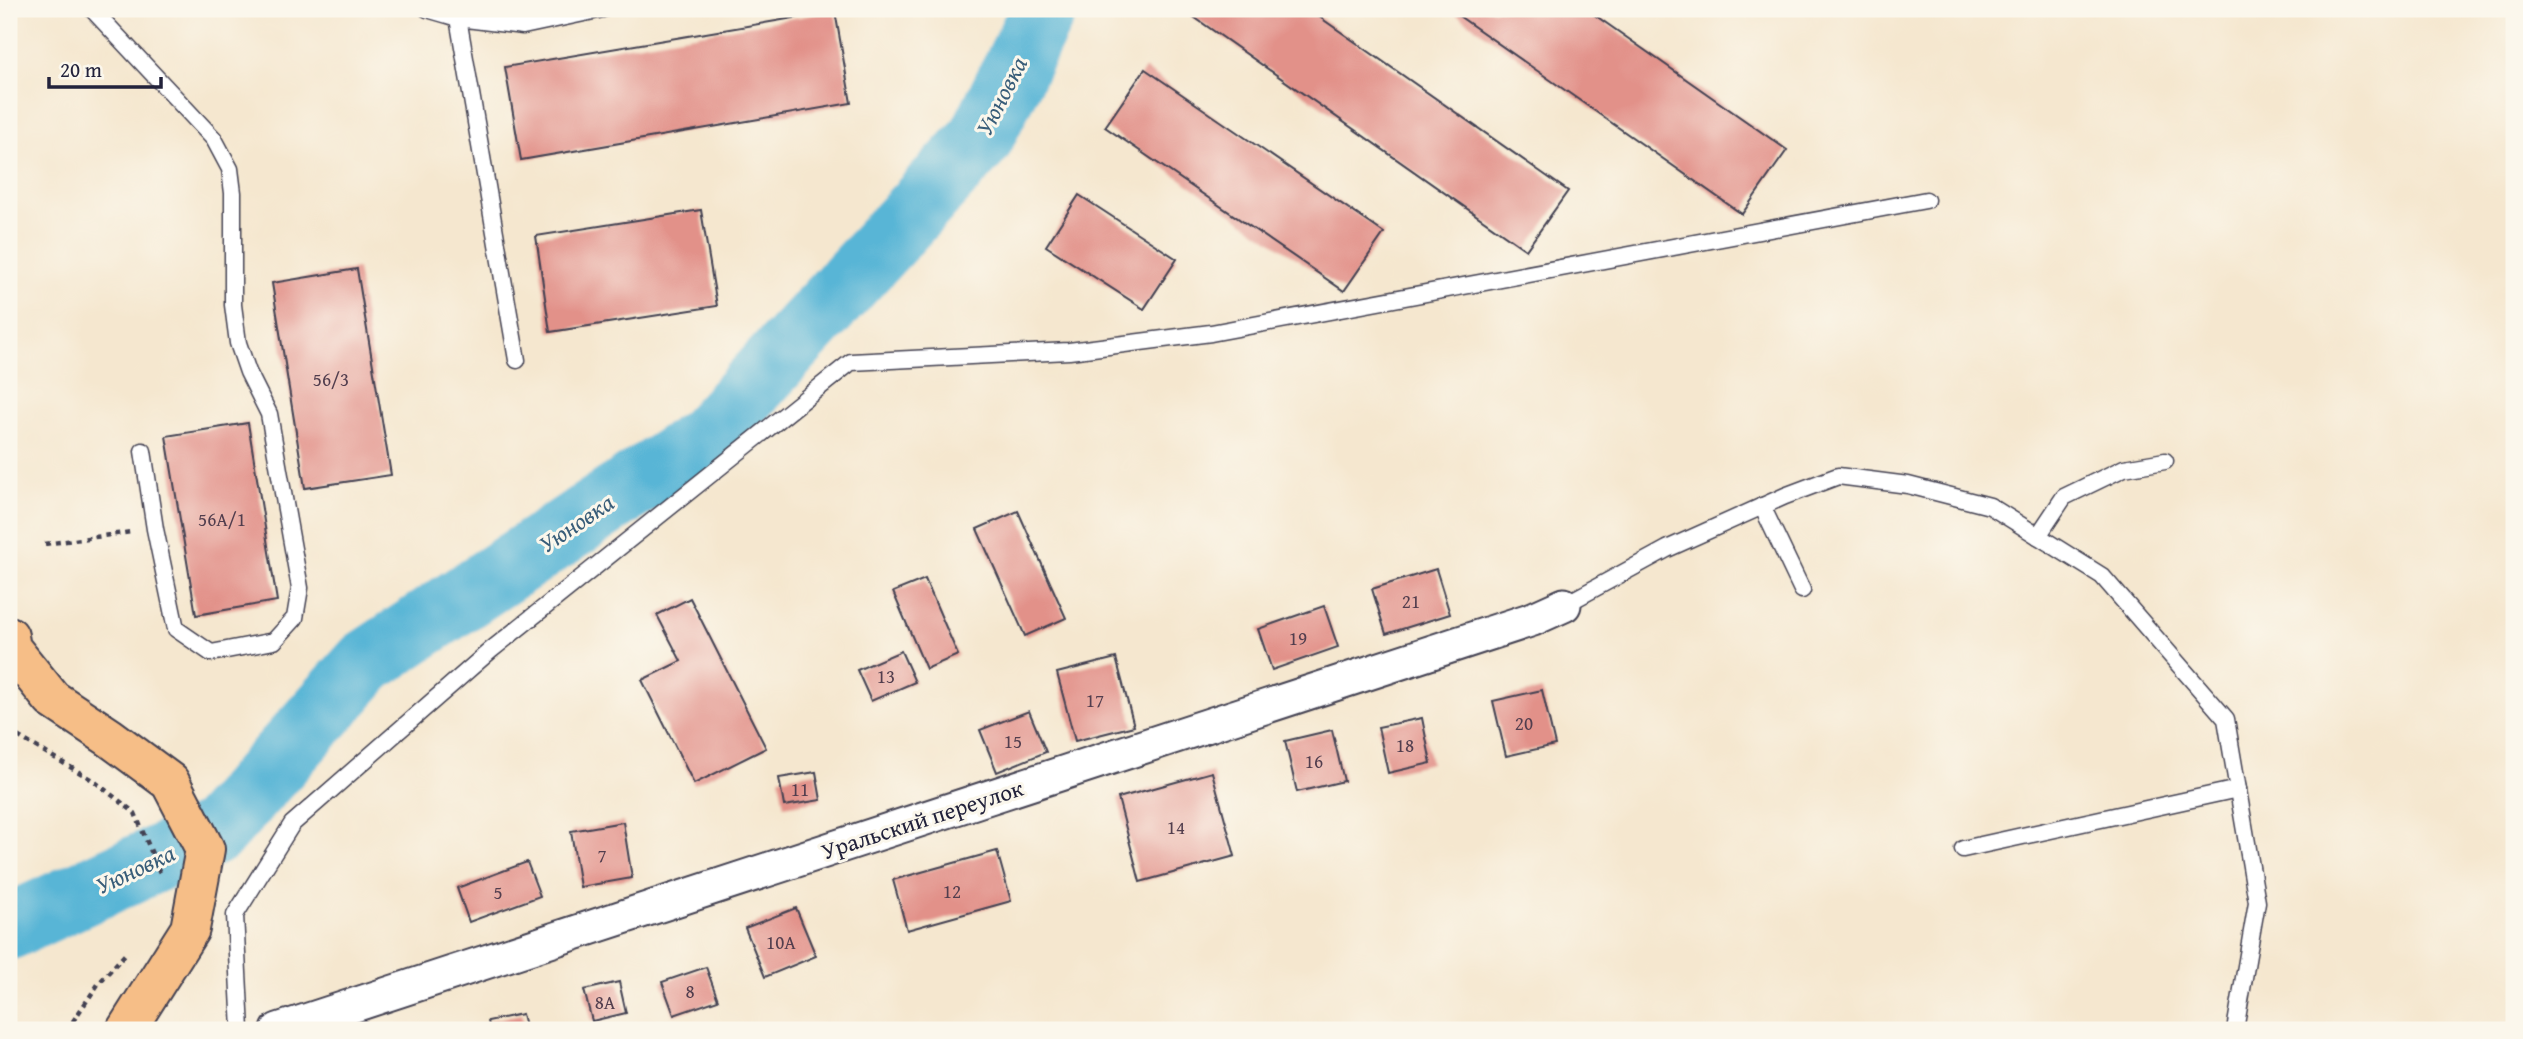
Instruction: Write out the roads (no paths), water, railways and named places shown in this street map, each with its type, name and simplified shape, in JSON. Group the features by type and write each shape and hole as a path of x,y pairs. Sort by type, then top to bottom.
{"main road":[{"path":"10,642 52,699 170,782 205,849 190,929 126,1030"}],"street":[{"name":"Уральский переулок","path":"278,1030 1533,619 1564,605"}],"lane":[{"path":"92,9 214,139 230,169 233,193 233,305 238,343 248,372 269,414 300,588 295,618 274,641 211,653 176,629 155,529 143,451"},
{"path":"427,9 457,18 523,26 603,9"},
{"path":"457,18 517,360"},
{"path":"241,1030 235,915 292,824 491,650 851,362 1069,351 1211,333 1926,200"},
{"path":"2038,536 2064,497 2124,468 2165,461"},
{"path":"1564,605 1667,549 1762,506 1838,476 1909,485 1990,506 2102,576 2226,719 2257,902 2235,1030"},
{"path":"1762,506 1802,590"},
{"path":"1963,849 2238,789"}],"waterway":[{"name":"Уюновка","path":"9,927 215,832 367,662 705,438 980,140 1044,9"}]}
